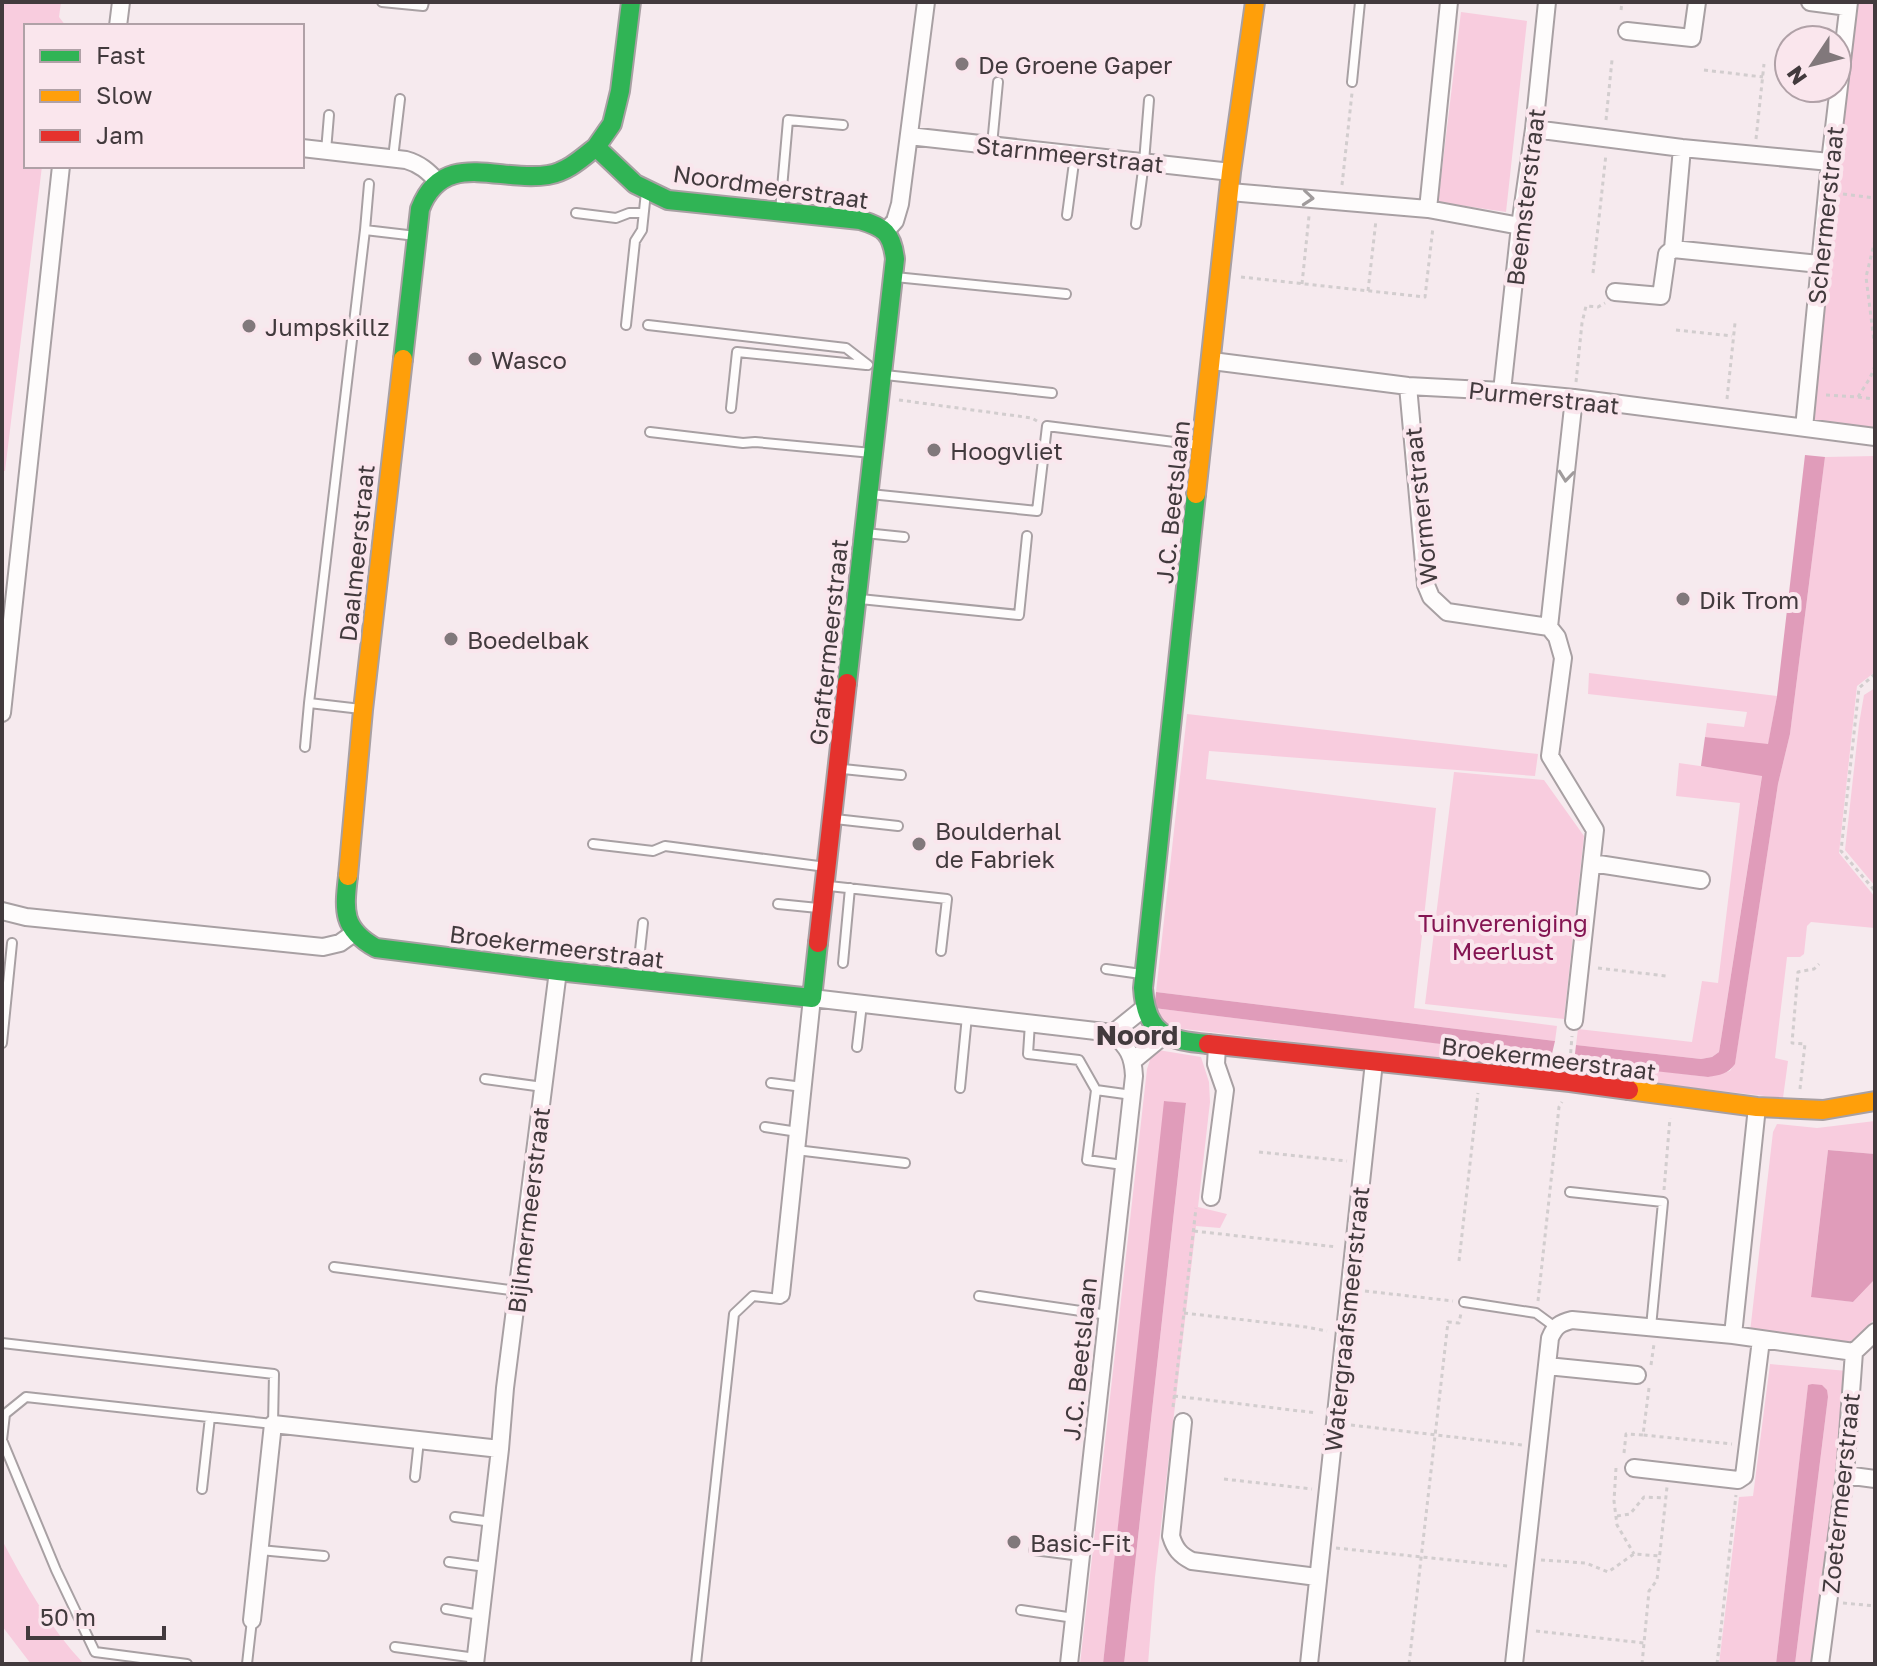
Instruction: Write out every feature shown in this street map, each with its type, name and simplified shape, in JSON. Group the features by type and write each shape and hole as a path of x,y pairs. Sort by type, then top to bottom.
{"street":[{"path":"118,24 121,2"},
{"path":"304,148 418,163 438,182 448,174 463,172 547,176 572,168 596,147 612,124 620,91 631,2"},
{"path":"886,231 895,221 900,204 926,2"},
{"name":"J.C. Beetslaan","path":"1144,1008 1145,974 1231,172 1255,2"},
{"path":"1431,209 1449,2"},
{"name":"Beemsterstraat","path":"1502,391 1547,2"},
{"path":"1627,31 1692,38 1697,2"},
{"path":"1810,2 1849,4"},
{"name":"Schermerstraat","path":"1804,428 1849,4"},
{"path":"1534,129 1682,148 1830,162"},
{"name":"Starnmeerstraat","path":"909,136 1231,172"},
{"name":"Noordmeerstraat","path":"596,147 635,184 668,200 860,220 876,224 886,231"},
{"path":"1615,292 1661,296 1667,254 1673,249 1682,148"},
{"path":"2,713 61,168"},
{"name":"Daalmeerstraat","path":"354,933 346,918 345,904 363,710 416,237 420,209 427,191 438,182"},
{"path":"1230,192 1431,209 1520,226"},
{"name":"Graftermeerstraat","path":"780,1297 879,398 877,369 895,259 894,243 886,231"},
{"path":"1673,249 1819,264"},
{"name":"Purmerstraat","path":"1212,361 1408,386 1574,398 1875,437"},
{"name":"Wormerstraat","path":"1408,386 1426,585 1431,597 1447,612 1549,627"},
{"path":"1574,398 1549,627 1557,637 1563,658 1550,756 1595,830 1574,1021"},
{"path":"1592,863 1701,880"},
{"path":"2,911 26,917 323,947 340,943 354,933"},
{"name":"Broekermeerstraat","path":"354,933 376,948 1113,1033"},
{"name":"Bijlmermeerstraat","path":"475,1661 505,1388 558,971"},
{"path":"1144,1008 1163,1036 1134,1060 1113,1033 1144,1008"},
{"name":"Broekermeerstraat","path":"1163,1036 1217,1046 1570,1082 1757,1107 1823,1110 1875,1101"},
{"path":"1211,1197 1225,1090 1216,1064 1217,1046"},
{"name":"J.C. Beetslaan","path":"1069,1664 1134,1060"},
{"name":"Watergraafsmeerstraat","path":"1309,1664 1374,1062"},
{"path":"1733,1335 1757,1107"},
{"path":"1514,1664 1550,1338 1555,1327 1572,1320 1733,1335 1854,1352 1875,1332"},
{"path":"1627,1463 1738,1480 1744,1476 1761,1340"},
{"name":"Zoetermeerstraat","path":"1820,1664 1845,1475 1854,1352"},
{"path":"1547,1366 1637,1375"},
{"path":"252,1620 273,1424 500,1449"},
{"path":"1182,1425 1171,1536 1174,1547 1192,1561 1317,1577"},
{"path":"1845,1475 1875,1479"}],"lane":[{"path":"382,2 423,6 424,2"},
{"path":"1352,82 1360,2"},
{"path":"992,145 998,82"},
{"path":"393,159 400,99"},
{"path":"1136,224 1149,100"},
{"path":"326,151 329,115"},
{"path":"780,212 788,120 843,125"},
{"path":"1067,215 1075,155"},
{"path":"305,747 369,184"},
{"path":"626,325 635,241 642,230 646,189"},
{"path":"576,213 616,218 629,213 643,213"},
{"path":"365,230 416,237"},
{"path":"893,277 1066,294"},
{"path":"648,325 846,348 877,369"},
{"path":"731,408 737,352 1052,393"},
{"path":"868,493 1037,511 1047,426 1203,445"},
{"path":"650,432 873,453"},
{"path":"864,533 904,537"},
{"path":"857,598 1019,615 1027,536"},
{"path":"309,703 363,710"},
{"path":"838,768 901,775"},
{"path":"832,819 898,826"},
{"path":"593,844 653,851 665,846 826,876 850,888 947,899 941,951"},
{"path":"843,963 850,888"},
{"path":"778,904 822,909"},
{"path":"637,979 643,923"},
{"path":"2,1043 12,943"},
{"path":"1106,969 1145,974"},
{"path":"857,1047 862,1004"},
{"path":"960,1088 967,1016"},
{"path":"1030,1023 1028,1054 1079,1060 1096,1090 1087,1160 1124,1165"},
{"path":"485,1079 543,1087"},
{"path":"771,1083 803,1087"},
{"path":"1096,1090 1132,1095"},
{"path":"765,1127 798,1132"},
{"path":"796,1150 905,1163"},
{"path":"1570,1192 1663,1202 1653,1328"},
{"path":"334,1267 518,1291"},
{"path":"696,1664 734,1314 753,1296 780,1297"},
{"path":"979,1296 1108,1315"},
{"path":"1463,1302 1536,1313 1555,1327"},
{"path":"2,1343 274,1374 273,1424 26,1397 5,1414 2,1440 56,1570 95,1652 187,1664"},
{"path":"202,1489 210,1417"},
{"path":"415,1477 419,1440"},
{"path":"455,1517 492,1522"},
{"path":"260,1550 324,1556"},
{"path":"1034,1550 1081,1556"},
{"path":"449,1562 486,1567"},
{"path":"446,1609 480,1615"},
{"path":"1021,1610 1074,1618"},
{"path":"247,1664 252,1620"},
{"path":"395,1647 475,1661"}],"path":[{"path":"1621,10 1622,2"},
{"path":"1593,273 1612,60"},
{"path":"1754,155 1764,64"},
{"path":"1704,70 1763,77"},
{"path":"1340,201 1352,82"},
{"path":"1827,192 1875,198"},
{"path":"1302,284 1311,199"},
{"path":"1368,291 1378,204"},
{"path":"1221,275 1425,297 1431,209"},
{"path":"1875,240 1866,277 1875,349"},
{"path":"1574,398 1586,306 1598,307 1607,303 1615,292"},
{"path":"1724,418 1735,323"},
{"path":"1676,330 1734,336"},
{"path":"1858,397 1875,366"},
{"path":"1807,393 1875,399"},
{"path":"879,398 1032,418 1047,426"},
{"path":"1875,674 1859,688 1841,851 1875,891"},
{"path":"1797,1109 1805,1044 1792,1043 1798,972 1814,969 1819,964"},
{"path":"1580,966 1666,976"},
{"path":"1536,1313 1559,1107 1570,1082 1574,1021"},
{"path":"1459,1261 1480,1073"},
{"path":"1663,1202 1672,1096"},
{"path":"1259,1152 1363,1163"},
{"path":"1182,1425 1171,1423 1194,1231 1354,1249"},
{"path":"1349,1289 1463,1302 1459,1323 1448,1322 1409,1664"},
{"path":"1184,1313 1344,1333"},
{"path":"1643,1435 1653,1328"},
{"path":"1174,1396 1538,1447"},
{"path":"1634,1554 1617,1525 1614,1501 1616,1466 1627,1463 1626,1434 1748,1446"},
{"path":"1642,1664 1649,1591 1657,1580 1669,1471"},
{"path":"1224,1479 1327,1490"},
{"path":"1717,1664 1738,1480"},
{"path":"1616,1516 1630,1514 1644,1497 1666,1498"},
{"path":"1321,1546 1421,1557 1586,1563 1608,1572 1634,1554 1660,1556"},
{"path":"1828,1601 1875,1606"},
{"path":"1518,1629 1644,1643"}],"green space":[{"path":"2,2 61,2 59,17 64,24 24,24 24,168 42,168 5,471 2,471"},
{"path":"1858,2 1875,2 1875,431 1810,421 1846,104 1853,104 1853,46"},
{"path":"1461,12 1527,21 1506,212 1438,202"},
{"path":"1875,456 1875,672 1857,686 1839,853 1875,897 1875,928 1811,922 1807,926 1804,954 1787,957 1775,1058 1788,1061 1783,1098 1166,1025 1154,1008 1708,1077 1730,1071 1735,1063 1778,784 1790,734 1825,457"},
{"path":"1589,673 1777,696 1768,745 1705,737 1707,723 1744,727 1747,712 1588,694"},
{"path":"1875,688 1875,886 1845,850 1864,695"},
{"path":"1187,714 1538,754 1535,776 1209,751 1206,779 1436,808 1414,1008 1557,1026 1555,1041 1156,992"},
{"path":"1679,763 1762,775 1719,1052 1701,1059 1576,1045 1578,1029 1692,1042 1702,981 1718,983 1740,803 1676,796"},
{"name":"Tuinvereniging Meerlust","path":"1454,772 1544,780 1584,836 1564,1019 1425,1004"},
{"path":"1158,1050 1201,1057 1209,1082 1210,1102 1198,1207 1227,1214 1220,1228 1196,1226 1155,1577 1148,1664 1124,1664 1186,1104 1165,1101 1103,1664 1080,1664 1147,1069 1151,1057"},
{"path":"1875,1121 1875,1154 1828,1150 1811,1296 1853,1302 1875,1279 1875,1319 1850,1342 1750,1332 1773,1132 1777,1124 1817,1128"},
{"path":"1770,1364 1847,1371 1813,1664 1795,1664 1828,1397 1812,1384 1808,1386 1776,1664 1719,1664 1739,1497 1753,1496"},
{"path":"2,1540 39,1605 84,1664 31,1664 2,1626"}],"shaded area":[{"path":"1805,455 1825,457 1790,734 1778,784 1735,1064 1727,1072 1708,1077 1574,1062 1576,1045 1701,1059 1719,1052 1762,776 1701,766 1705,737 1768,744 1777,696"},
{"path":"1156,992 1555,1041 1551,1058 1154,1008"},
{"path":"1164,1101 1186,1103 1124,1664 1103,1664"},
{"path":"1828,1150 1875,1154 1875,1279 1853,1302 1811,1297"},
{"path":"1808,1385 1822,1385 1828,1397 1795,1664 1776,1664"}],"traffic: fast":[{"path":"596,147 612,124 620,91 631,2"},
{"path":"596,147 635,184 668,200 860,220 881,229 892,243 895,259 847,683"},
{"path":"403,359 420,209 430,190 443,179 458,174 548,175 574,164 596,147"},
{"path":"1196,494 1143,988 1149,1016 1161,1032 1181,1040 1208,1044"},
{"path":"348,876 346,909 351,926 376,948 812,998 818,943"}],"traffic: slow":[{"path":"1196,494 1231,172 1255,2"},
{"path":"348,876 363,710 403,359"},
{"path":"1629,1090 1757,1107 1823,1110 1875,1101"}],"traffic: jam":[{"path":"818,943 847,683"},
{"path":"1208,1044 1629,1090"}],"place":[{"name":"De Groene Gaper","path":"962,64"},
{"name":"Jumpskillz","path":"249,326"},
{"name":"Wasco","path":"475,359"},
{"name":"Hoogvliet","path":"934,450"},
{"name":"Dik Trom","path":"1683,599"},
{"name":"Boedelbak","path":"451,639"},
{"name":"Boulderhal de Fabriek","path":"919,844"},
{"name":"Basic-Fit","path":"1014,1542"}],"district":[{"name":"Noord","path":"1137,1034"}]}
